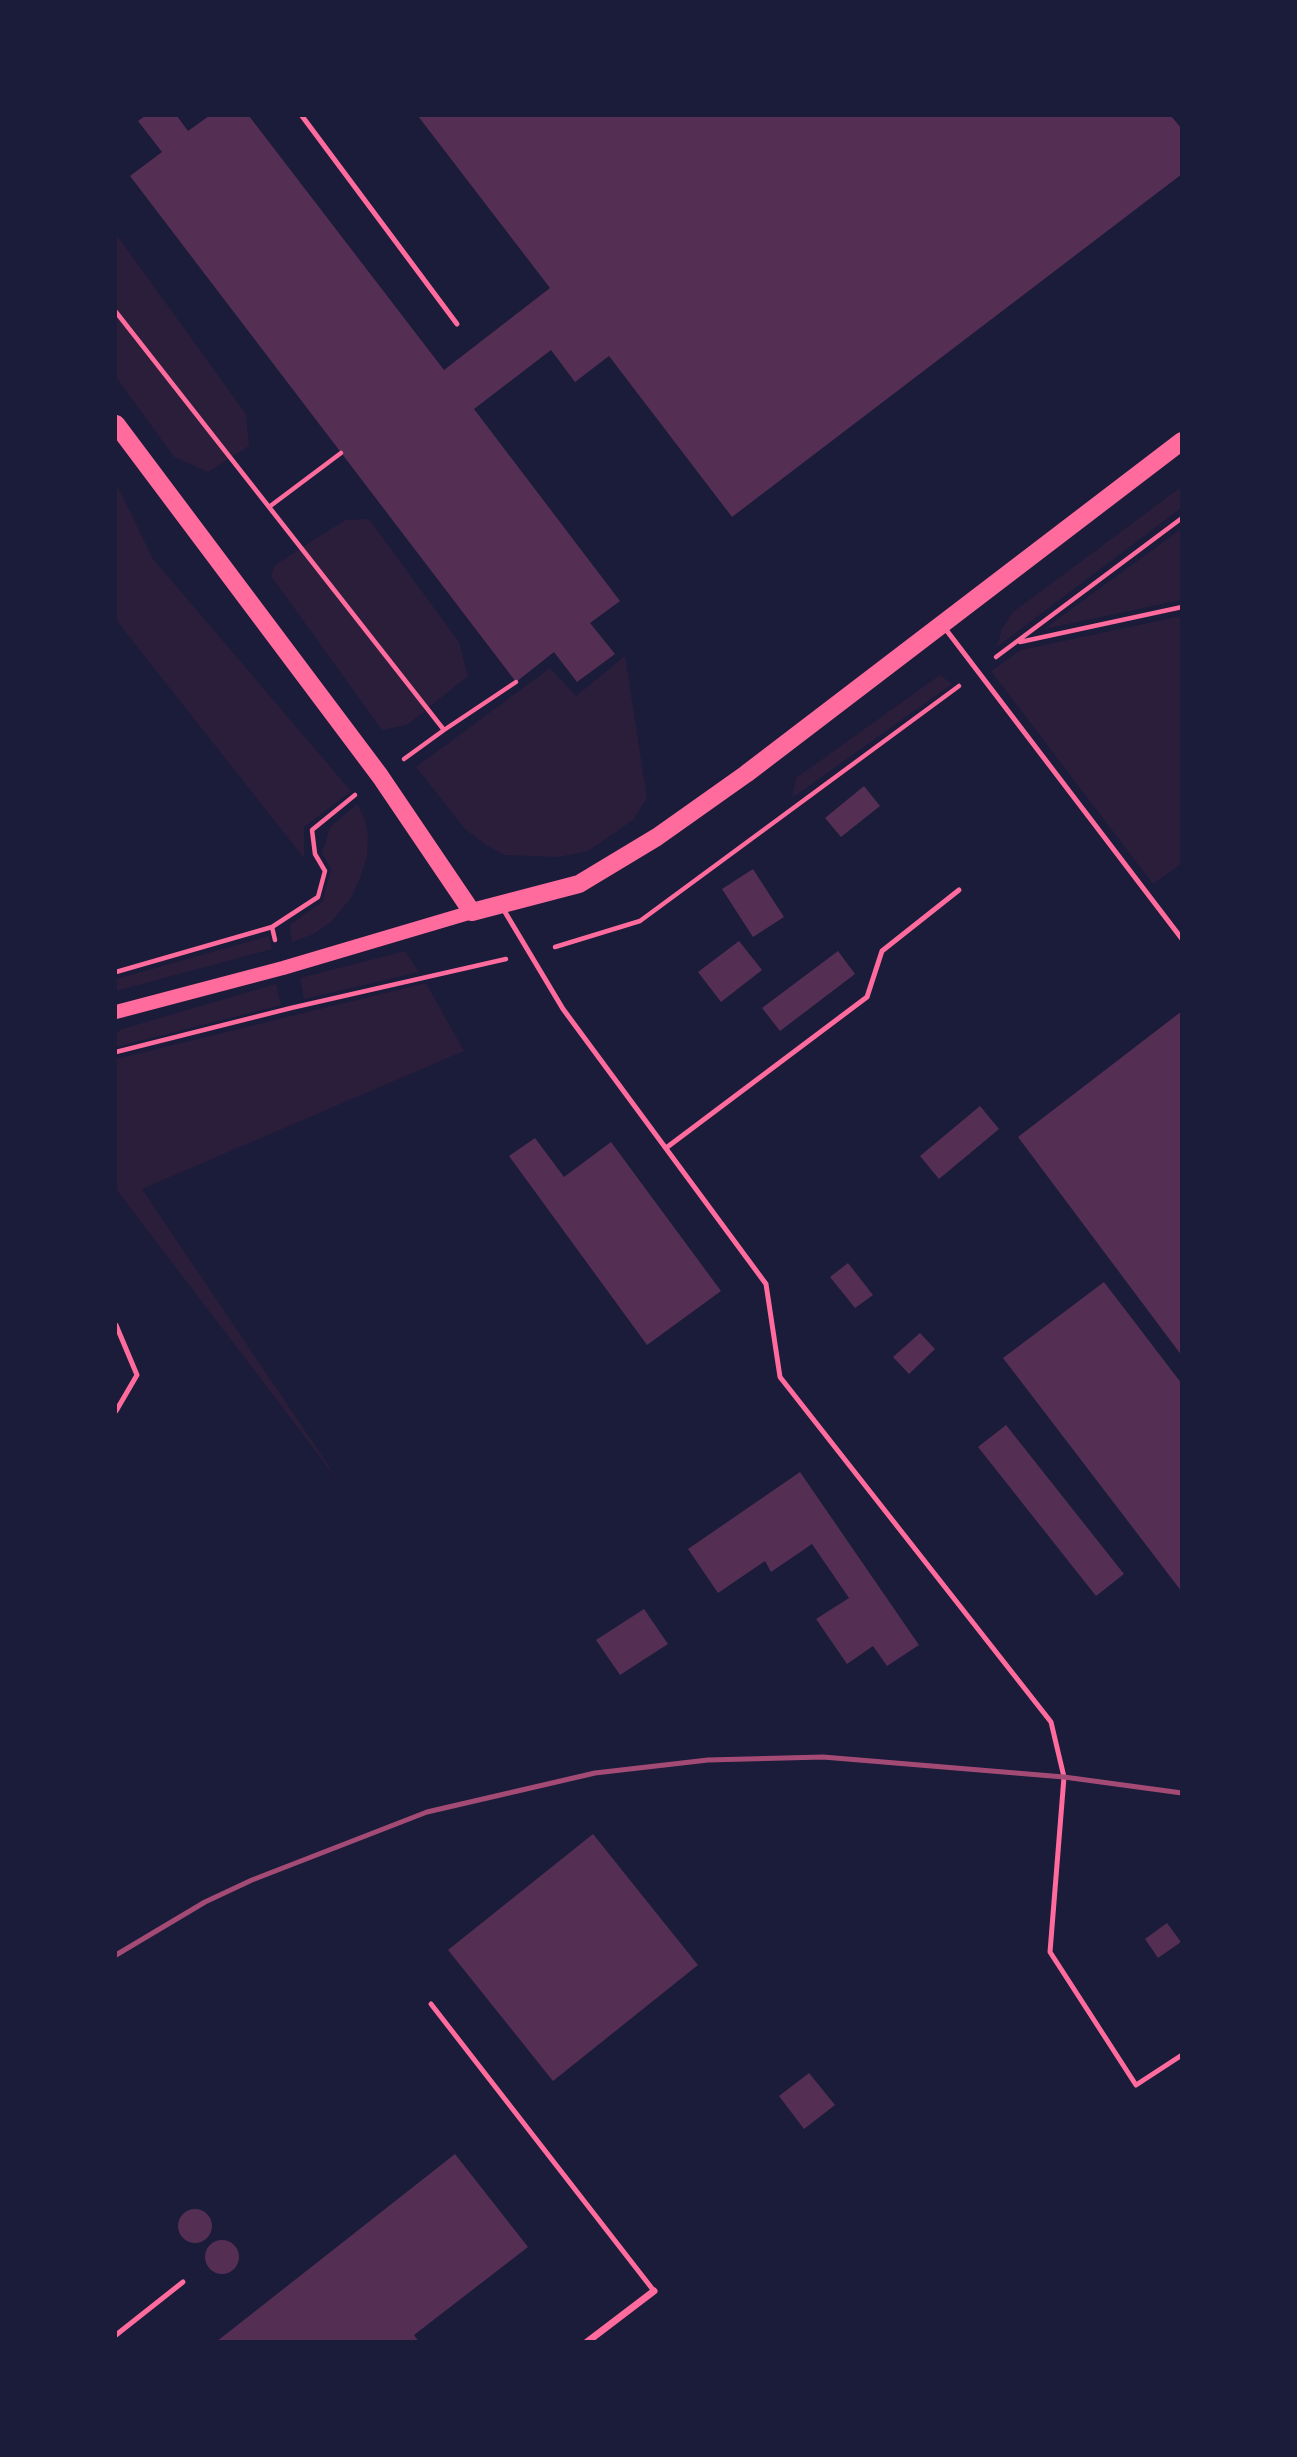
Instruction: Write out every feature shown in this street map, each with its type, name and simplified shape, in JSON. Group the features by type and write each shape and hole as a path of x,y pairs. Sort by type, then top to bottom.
{"main road":[{"path":"116,424 380,776 472,912"},
{"path":"116,1012 579,884 657,837 746,774 1181,441"}],"street":[{"path":"587,2342 654,2291"}],"lane":[{"path":"302,116 457,324"},
{"path":"942,624 1181,939"},
{"path":"666,1148 867,997 882,951 959,890"},
{"path":"500,904 563,1009 766,1284 780,1377 1051,1722 1063,1777 1049,1952 1136,2085 1181,2055"},
{"path":"116,1325 137,1375 116,1411"},
{"path":"431,2004 654,2291"},
{"path":"116,2335 183,2282"}],"path":[{"path":"269,507 341,453"},
{"path":"1016,642 1181,607"},
{"path":"444,730 516,682"},
{"path":"116,972 272,927"}],"shaded area":[{"path":"116,234 246,414 249,446 208,472 174,457 116,377"},
{"path":"116,483 153,559 351,791 304,827 304,858 116,620"},
{"path":"1181,487 1181,508 997,647 1002,629 1013,612"},
{"path":"369,519 459,642 468,676 407,725 382,730 271,576 275,565 345,520"},
{"path":"1181,529 1181,600 1044,629"},
{"path":"1181,616 1181,864 1153,884 991,671 1021,650"},
{"path":"625,656 647,798 633,820 588,851 559,857 504,855 465,829 416,767 550,668 576,696"},
{"path":"940,675 952,684 792,798 796,778"},
{"path":"357,804 365,819 368,836 367,857 351,898 332,921 314,934 292,942 290,925 323,901 331,868 322,854 330,827"},
{"path":"269,936 272,949 116,991 116,979"},
{"path":"405,951 419,972 304,999 300,978"},
{"path":"426,983 464,1051 142,1189 343,1487 116,1189 116,1059"},
{"path":"276,984 281,1005 116,1047 116,1033 122,1029"}],"building":[{"path":"145,116 177,116 188,131 209,116 249,116 444,370 550,288 418,116 1171,116 1182,129 1182,174 732,517 609,356 575,382 551,350 474,409 620,601 590,623 615,654 577,682 554,652 516,682 130,176 162,152 138,121"},
{"path":"864,786 880,806 841,837 825,818"},
{"path":"753,869 784,917 753,937 722,889"},
{"path":"739,941 762,970 721,1002 698,972"},
{"path":"838,951 855,974 780,1031 762,1008"},
{"path":"1182,1011 1182,1356 1018,1137"},
{"path":"980,1106 999,1129 939,1179 920,1156"},
{"path":"535,1138 564,1177 611,1142 721,1291 647,1345 509,1156"},
{"path":"848,1263 873,1295 855,1308 830,1277"},
{"path":"1104,1282 1182,1384 1182,1592 1003,1358"},
{"path":"920,1333 935,1349 909,1374 893,1357"},
{"path":"1006,1425 1124,1574 1096,1596 978,1447"},
{"path":"800,1472 919,1645 887,1666 873,1646 847,1664 816,1619 849,1598 812,1544 771,1572 765,1561 718,1593 688,1549"},
{"path":"644,1609 668,1644 620,1675 596,1640"},
{"path":"593,1834 698,1965 553,2081 448,1950"},
{"path":"1167,1923 1181,1942 1158,1958 1145,1939"},
{"path":"809,2073 835,2105 804,2129 779,2096"},
{"path":"455,2154 528,2247 414,2335 419,2342 216,2342"},
{"path":"195,2209 207,2214 212,2226 207,2238 195,2243 183,2238 178,2226 183,2214"},
{"path":"222,2240 234,2245 239,2257 234,2269 222,2274 210,2269 205,2257 210,2245"}],"railway":[{"path":"116,1955 205,1902 252,1880 427,1812 595,1773 708,1760 823,1757 1064,1777 1182,1793"}]}
